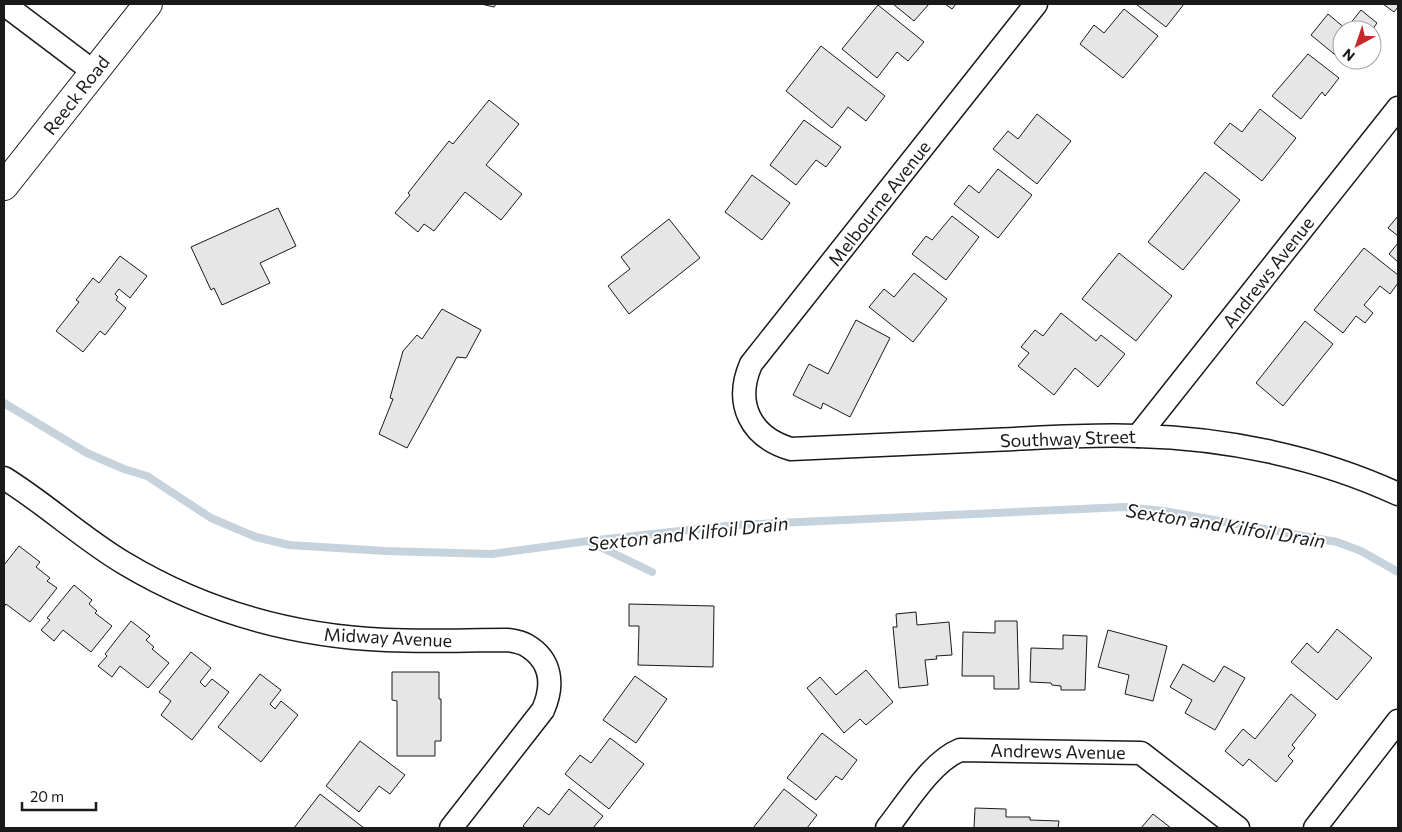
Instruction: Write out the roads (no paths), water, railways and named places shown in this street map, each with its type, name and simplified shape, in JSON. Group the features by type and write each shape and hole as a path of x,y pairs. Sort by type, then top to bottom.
{"street":[{"path":"4,4 94,72"},
{"name":"Reeck Road","path":"4,186 148,4"},
{"name":"Melbourne Avenue","path":"747,411 744,387 746,375 752,364 1036,4"},
{"name":"Andrews Avenue","path":"1138,436 1398,108"},
{"name":"Southway Street","path":"747,411 759,432 768,440 791,449 1076,436 1187,438 1263,451 1301,460 1344,473 1398,494"},
{"name":"Midway Avenue","path":"4,478 93,543 124,563 169,587 215,607 275,626 324,635 387,640 508,640 525,644 540,655 547,668 550,682 549,696 543,710 450,828"},
{"path":"1315,828 1398,721"},
{"name":"Andrews Avenue","path":"888,828 937,764 948,755 960,750 1141,753 1238,828"}],"waterway":[{"name":"Sexton and Kilfoil Drain","path":"4,403 87,453 124,469 147,476 211,518 256,537 289,545 385,551 492,554 588,541 735,525 1124,507 1164,511 1337,542 1361,551 1398,572"},
{"path":"588,541 652,572"}]}
